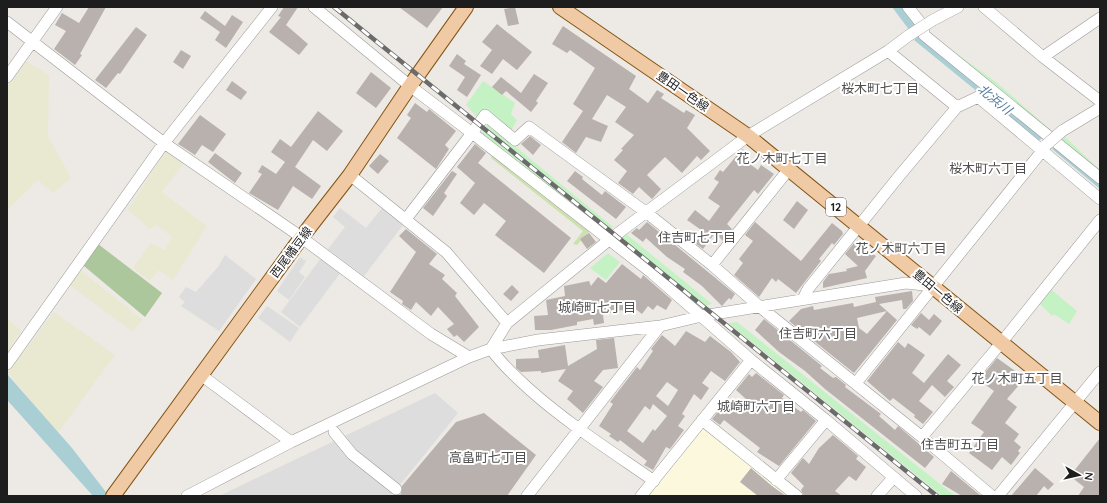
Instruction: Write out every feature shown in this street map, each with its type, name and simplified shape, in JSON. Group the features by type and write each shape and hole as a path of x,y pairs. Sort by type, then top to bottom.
{"main road":[{"name":"西尾幡豆線","path":"112,496 301,238 350,175 466,7"},
{"name":"豊田一色線","path":"560,7 748,136 1100,422"}],"street":[{"path":"7,77 57,7"},
{"path":"7,364 164,143 272,7"},
{"path":"314,7 410,86 652,273 751,360 826,420 916,496"},
{"path":"908,7 923,26 924,35 1100,178"},
{"path":"492,349 507,323 609,240 748,136 888,51 923,26 958,7"},
{"path":"984,7 1043,57 1100,101"},
{"path":"1043,57 1100,18"},
{"path":"7,22 164,143 301,238 408,318 470,357"},
{"path":"888,51 957,107"},
{"path":"803,299 808,289 957,107 978,97 1044,148 1100,199"},
{"path":"856,383 932,286 1044,148 1062,132 1100,108"},
{"path":"406,219 472,133 484,115 515,140 529,127 647,213 712,265 760,307 922,437 992,496"},
{"path":"712,265 789,169"},
{"path":"350,175 446,252 507,323"},
{"path":"922,437 1001,343 1100,220"},
{"path":"187,496 290,442 470,357 492,349 538,340 660,326 702,316 906,283 932,286"},
{"path":"527,496 660,326"},
{"path":"492,349 500,363 538,397 579,429 654,481"},
{"path":"641,496 751,360"},
{"path":"998,496 1100,372"},
{"path":"200,375 290,442"},
{"path":"702,420 797,496"},
{"path":"776,480 826,420"},
{"path":"334,432 352,454 396,489"},
{"path":"877,496 893,478"}],"shaded area":[{"path":"340,208 366,228 382,208 403,225 364,276 328,249 345,227 333,217"},
{"path":"225,255 256,279 219,331 181,306 185,302 179,297 186,287 196,292 218,267"},
{"path":"300,257 306,261 299,272 305,277 289,300 277,291"},
{"path":"321,258 341,272 300,327 281,312"},
{"path":"267,306 299,328 290,342 258,318"},
{"path":"435,393 458,413 391,496 219,496"},
{"path":"702,424 793,496 643,496"}],"green space":[{"path":"927,32 996,82 1053,132 1047,138 921,34"},
{"path":"26,61 49,75 48,136 71,178 53,193 38,180 7,210 7,87"},
{"path":"483,81 515,103 511,114 517,120 511,131 489,111 477,117 466,105"},
{"path":"488,124 613,227 605,234 480,136"},
{"path":"1063,135 1100,170 1100,179 1054,143"},
{"path":"167,149 185,161 162,192 207,226 173,280 159,270 150,281 133,268 151,243 165,250 172,237 157,225 150,229 128,210"},
{"path":"493,154 590,231 577,245 573,244 583,231 491,158"},
{"path":"625,233 712,304 698,308 614,240"},
{"path":"98,244 162,293 145,317 84,266"},
{"path":"608,253 620,262 606,280 590,268"},
{"path":"80,270 143,320 132,331 71,286"},
{"path":"1048,287 1077,311 1069,324 1054,314 1052,316 1039,303"},
{"path":"54,312 115,355 57,434 8,372"},
{"path":"7,319 21,330 7,353"},
{"path":"737,322 955,496 942,496 728,323"}],"water":[{"path":"892,7 903,7 916,25 910,31"},
{"name":"北浜川","path":"921,33 1045,136 1038,141 914,40"},
{"path":"1057,144 1100,179 1100,189 1052,149"},
{"path":"7,374 72,448 109,496 93,496 7,400"}],"building":[{"path":"89,7 106,7 80,54 82,55 75,65 54,49 66,31 55,25 62,13 79,23"},
{"path":"284,7 298,7 286,25 308,44 299,55 269,32 281,17 278,16"},
{"path":"399,7 443,7 427,28"},
{"path":"515,7 519,24 508,26 504,9"},
{"path":"205,11 225,26 232,15 243,22 226,48 215,40 220,32 200,18"},
{"path":"497,24 532,52 517,70 503,59 492,74 480,66 492,50 482,42"},
{"path":"563,26 636,76 629,89 648,103 657,90 664,94 661,98 684,113 686,110 695,115 687,128 710,151 701,160 697,156 682,173 665,157 647,175 661,189 652,199 639,187 633,194 618,183 627,171 614,160 623,150 621,149 634,135 615,122 626,107 607,95 592,119 608,126 601,142 586,137 576,153 562,142 583,111 573,104 595,68 570,50 567,53 552,44"},
{"path":"136,27 147,35 120,74 118,73 106,88 95,80"},
{"path":"181,50 191,56 183,69 173,62"},
{"path":"457,54 466,61 464,64 481,75 467,97 457,90 465,77 449,66"},
{"path":"371,72 391,88 376,108 356,93"},
{"path":"534,74 548,83 536,101 538,103 531,112 506,91 502,95 492,87 501,77 521,93"},
{"path":"232,81 247,92 241,100 226,90"},
{"path":"415,103 427,112 429,109 456,131 445,145 449,149 436,169 397,138 411,118 407,115"},
{"path":"318,111 343,131 327,151 313,140 295,167 321,186 312,199 293,186 278,210 249,193 262,174 258,172 262,165 276,174 285,162 271,152 280,139 291,147"},
{"path":"200,115 226,134 213,152 202,145 195,155 178,144"},
{"path":"530,136 541,145 533,155 521,144"},
{"path":"475,144 486,153 478,163 571,238 544,273 495,235 506,221 484,203 474,215 460,203 475,183 457,167"},
{"path":"742,149 750,155 746,161 758,170 761,165 774,174 758,194 754,190 727,224 732,229 723,241 715,233 703,249 695,243 704,232 687,220 695,210 709,221 720,206 708,198 719,182 714,179 720,170 723,172"},
{"path":"215,153 242,173 235,183 208,162"},
{"path":"380,154 389,161 378,174 369,166"},
{"path":"452,171 457,174 444,193 447,196 433,216 423,208"},
{"path":"575,171 583,177 582,179 602,195 605,191 626,207 616,219 567,181"},
{"path":"797,201 808,210 794,229 783,220"},
{"path":"647,222 735,294 731,300 729,298 722,306 702,286 683,272 685,269 667,257 646,238 643,242 631,233 637,228 639,230"},
{"path":"755,222 801,261 832,223 842,231 843,234 834,245 832,243 819,259 821,261 796,293 778,279 776,282 772,278 759,297 734,275 743,263 739,259 753,241 745,235"},
{"path":"406,229 437,254 429,264 445,275 442,279 457,293 455,296 479,327 464,342 457,335 454,337 447,329 454,324 438,307 431,316 416,302 411,310 402,304 403,301 390,292 416,252 399,236"},
{"path":"589,233 596,242 587,249 580,239"},
{"path":"854,243 876,256 865,271 867,278 823,288 823,282 829,274 847,271 846,269 858,266 845,254"},
{"path":"622,264 641,279 643,275 672,300 666,310 657,305 653,310 648,306 642,314 633,307 626,314 622,310 603,315 604,323 594,325 593,319 577,322 577,325 551,330 535,330 534,316 548,315 546,300 565,296 564,286 589,281 591,286 598,277 606,283"},
{"path":"512,285 519,292 511,301 503,294"},
{"path":"912,291 913,301 906,309 903,309 902,300 879,304 887,311 897,320 854,373 789,321 801,309 813,306 814,310 853,303 854,307 876,302 875,297","holes":["887,311 867,334 859,328 857,318"]},
{"path":"921,313 929,320 934,314 942,321 930,336 919,327 917,329 911,325"},
{"path":"764,319 822,366 820,368 833,378 836,377 846,385 845,387 881,414 879,416 895,430 898,426 934,457 925,468 825,389 805,371 779,352 755,330"},
{"path":"686,331 705,342 710,336 731,352 740,362 725,381 711,371 702,383 709,388 701,400 694,394 682,414 685,416 678,426 684,430 670,449 666,447 653,470 644,465 647,461 620,440 618,442 609,436 611,434 599,426 613,404 610,402 637,367 640,370 653,351 651,349 662,335 675,346","holes":["667,382 678,390 668,406 656,396","653,404 667,416 655,431 653,429 643,443 627,431 645,406 650,410"]},
{"path":"614,338 618,368 603,370 594,381 603,387 583,413 567,399 573,391 558,381 566,369 541,373 541,371 521,372 516,368 516,359 539,358 538,350 565,345 568,366 597,349 596,340"},
{"path":"898,342 905,348 908,343 925,355 912,373 924,383 948,354 961,365 947,381 954,387 945,397 932,385 919,401 933,412 923,424 914,417 915,415 893,398 890,401 867,381"},
{"path":"997,358 1025,378 1007,399 1017,407 1005,423 1019,434 1014,441 1021,447 1018,451 1020,453 1011,465 1002,457 992,470 969,453 984,432 971,423 994,391 979,380"},
{"path":"756,373 784,395 782,398 801,412 803,410 816,421 779,466 757,452 760,448 724,420 720,425 712,419 722,407 730,414 746,399 736,390 749,374 752,377"},
{"path":"484,413 536,455 507,496 394,496 401,494 402,486 456,422"},
{"path":"833,435 858,456 856,459 866,467 856,481 849,476 835,491 842,496 804,496 801,490 804,486 791,473 803,458 809,464 819,448"},
{"path":"1100,438 1100,496 1078,496 1084,487 1070,476"},
{"path":"751,468 786,496 758,496 740,482"},
{"path":"1035,468 1054,484 1048,490 1044,486 1036,496 1011,496"},
{"path":"951,471 981,496 962,496 942,484"}],"railway":[{"path":"334,7 937,496"}],"district":[{"name":"桜木町七丁目","path":"880,88"},
{"name":"花ノ木町七丁目","path":"782,158"},
{"name":"桜木町六丁目","path":"988,168"},
{"name":"住吉町七丁目","path":"697,237"},
{"name":"花ノ木町六丁目","path":"901,248"},
{"name":"城崎町七丁目","path":"597,307"},
{"name":"住吉町六丁目","path":"818,333"},
{"name":"花ノ木町五丁目","path":"1017,378"},
{"name":"城崎町六丁目","path":"756,406"},
{"name":"住吉町五丁目","path":"960,444"},
{"name":"高畠町七丁目","path":"488,457"}]}
